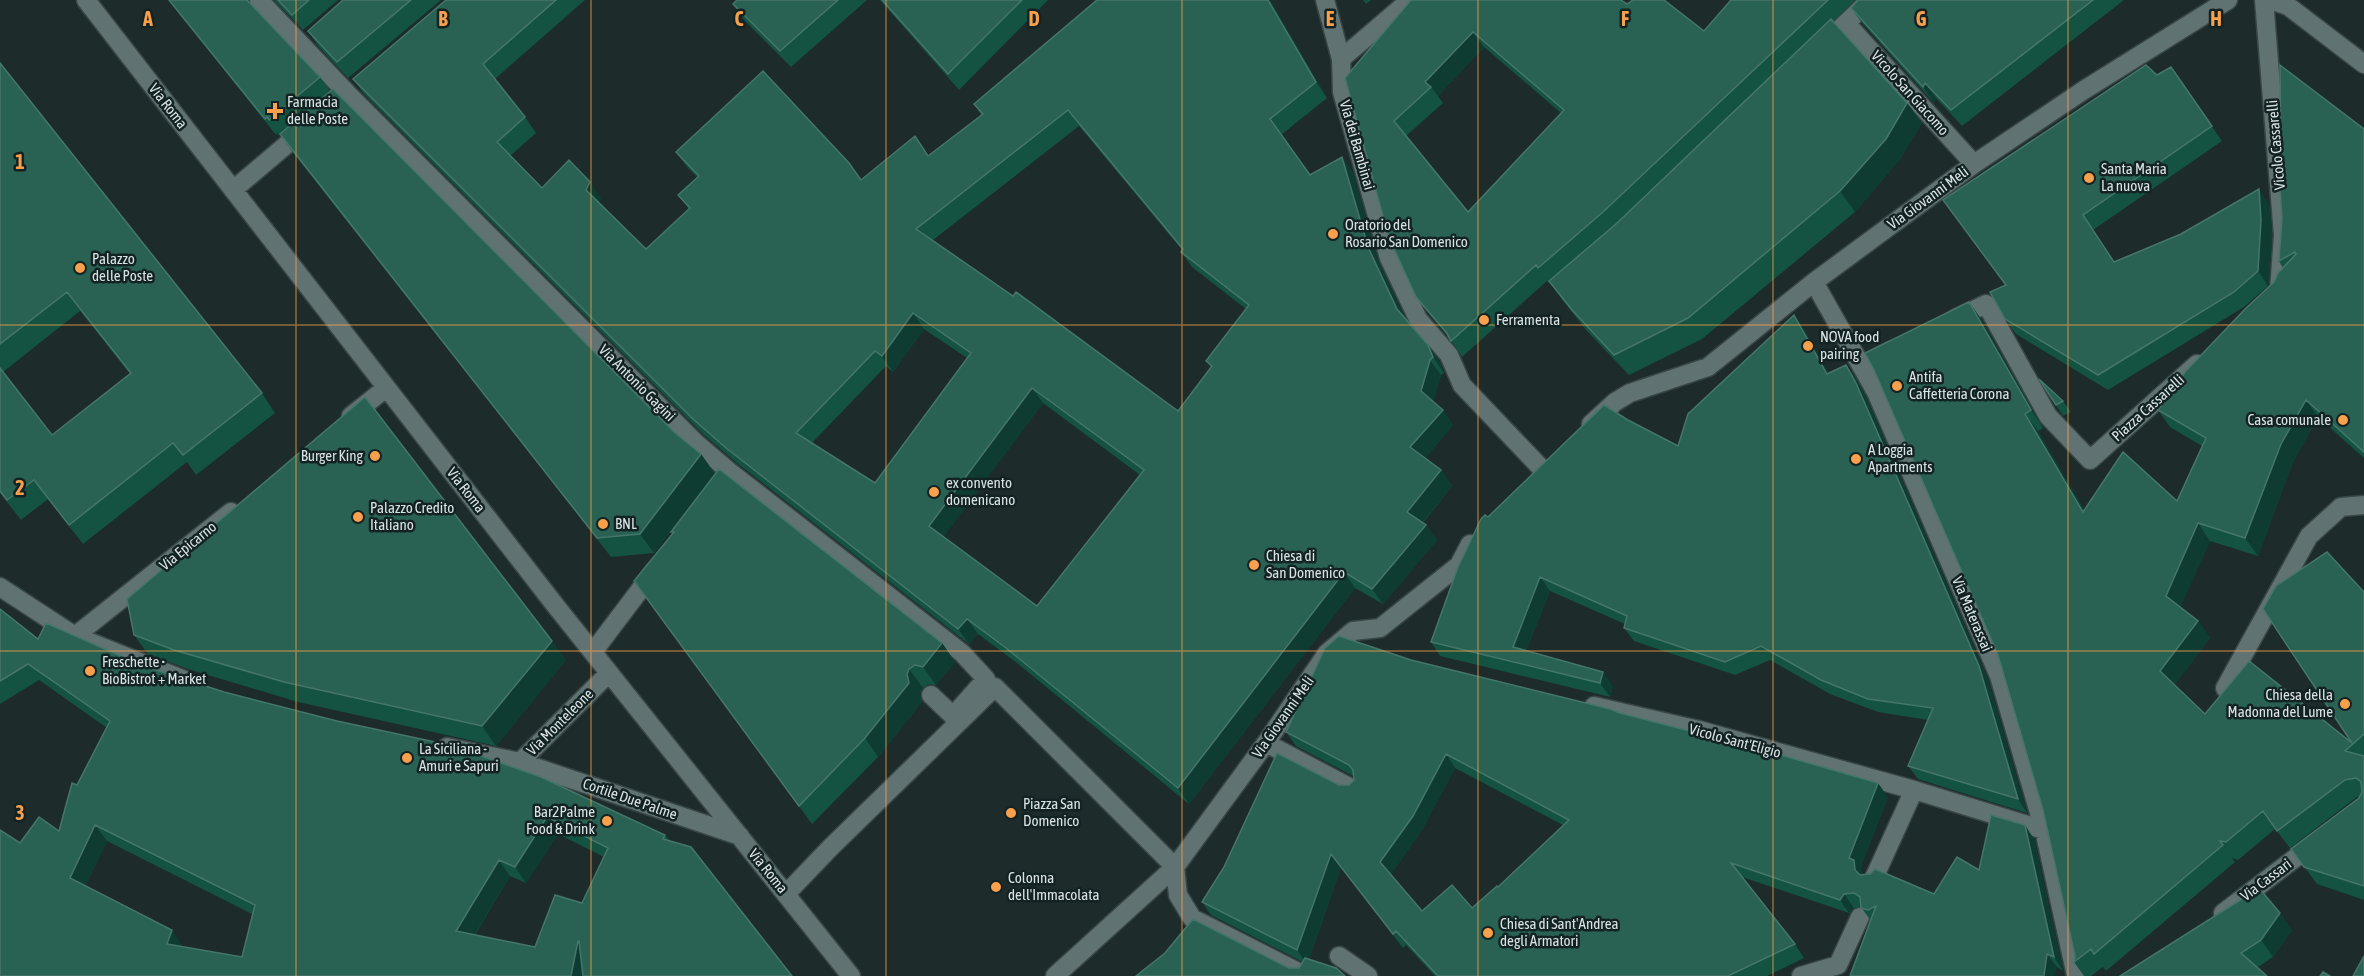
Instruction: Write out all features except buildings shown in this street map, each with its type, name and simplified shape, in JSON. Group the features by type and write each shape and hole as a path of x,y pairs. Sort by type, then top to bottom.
{"street":[{"name":"Via Roma","path":"86,0 592,652 851,976"},
{"name":"Via Antonio Gagini","path":"259,0 307,41 347,93 696,443 726,477 962,653 991,683"},
{"name":"Via dei Bambinai","path":"1325,0 1341,59 1342,92 1389,258 1418,319 1449,355 1462,385 1542,468"},
{"path":"1341,59 1410,0"},
{"path":"1812,56 1870,0"},
{"name":"Via Giovanni Meli","path":"1574,439 1615,402 1630,393 1708,367 1814,282 1974,164 2084,90 2228,0"},
{"name":"Vicolo Cassarelli","path":"2261,306 2278,291 2283,235 2264,0"},
{"path":"2270,0 2289,6 2364,64"},
{"name":"Vicolo San Giacomo","path":"1846,23 1974,164"},
{"path":"233,190 364,78"},
{"name":"Via Materassai","path":"1814,282 1876,392 1999,676 2044,830 2075,972"},
{"name":"Piazza Cassarelli","path":"1934,329 1986,304 2048,416 2090,460 2210,352"},
{"path":"1861,366 1903,345"},
{"path":"341,424 386,388"},
{"path":"1526,483 1558,453"},
{"name":"Via Epicarno","path":"75,636 249,497"},
{"path":"2225,688 2308,536 2341,507 2364,505"},
{"name":"Via Giovanni Meli","path":"1175,867 1266,743 1327,653 1353,631 1380,628 1459,565 1479,528"},
{"path":"592,652 665,557"},
{"path":"0,587 75,636 204,686"},
{"name":"Via Monteleone","path":"426,742 520,762 609,673"},
{"path":"931,695 953,716 991,683"},
{"path":"991,683 1175,867 1178,895 1192,918 1307,975"},
{"path":"786,894 991,683"},
{"name":"Vicolo Sant'Eligio","path":"1577,702 1699,730 1914,790 2044,830"},
{"path":"1266,743 1353,789"},
{"name":"Cortile Due Palme","path":"520,762 740,836"},
{"path":"1874,879 1914,790"},
{"name":"Via Cassari","path":"2205,927 2327,835"},
{"path":"1055,976 1175,867"},
{"path":"1801,976 1838,965 1860,917"},
{"path":"1339,956 1368,976"}],"place":[{"name":"Farmacia delle Poste","path":"275,111"},
{"name":"Santa Maria La nuova","path":"2089,178"},
{"name":"Oratorio del Rosario San Domenico","path":"1333,234"},
{"name":"Palazzo delle Poste","path":"80,268"},
{"name":"Ferramenta","path":"1484,320"},
{"name":"NOVA food pairing","path":"1808,346"},
{"name":"Antifa Caffetteria Corona","path":"1897,386"},
{"name":"Casa comunale","path":"2343,420"},
{"name":"Burger King","path":"375,456"},
{"name":"A Loggia Apartments","path":"1856,459"},
{"name":"ex convento domenicano","path":"934,492"},
{"name":"Palazzo Credito Italiano","path":"358,517"},
{"name":"BNL","path":"603,524"},
{"name":"Chiesa di San Domenico","path":"1254,565"},
{"name":"Freschette • BioBistrot + Market","path":"90,671"},
{"name":"Chiesa della Madonna del Lume","path":"2345,704"},
{"name":"La Siciliana - Amuri e Sapuri","path":"407,758"},
{"name":"Piazza San Domenico","path":"1011,813"},
{"name":"Bar2Palme Food & Drink","path":"607,821"},
{"name":"Colonna dell'Immacolata","path":"996,887"},
{"name":"Chiesa di Sant'Andrea degli Armatori","path":"1488,933"}]}
